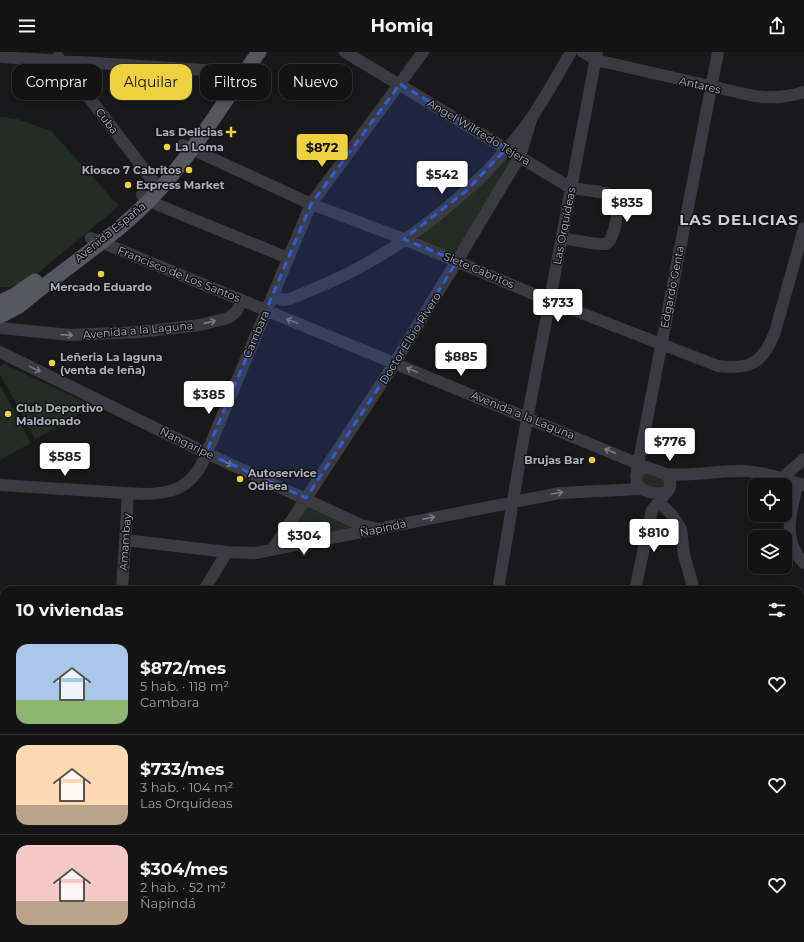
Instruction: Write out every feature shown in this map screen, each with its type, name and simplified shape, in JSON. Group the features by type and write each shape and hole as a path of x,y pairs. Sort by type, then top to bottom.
{"main road":[{"name":"Avenida España","path":"242,64 248,52"},
{"name":"Avenida España","path":"248,64 259,52"},
{"name":"Avenida España","path":"0,316 19,306 146,198 187,148 220,100"},
{"name":"Avenida España","path":"0,302 29,286 96,240"}],"street":[{"name":"Angel Wilfredo Tejera","path":"345,52 508,148 571,188"},
{"name":"Cambara","path":"0,485 128,494 159,494 178,488 194,476 203,462 311,204 423,52"},
{"path":"272,296 283,300 290,299 362,266 404,239 466,191 508,148 532,117 571,52"},
{"name":"Antares","path":"583,52 711,87 754,96 773,98 792,96 804,92"},
{"name":"Edgardo Genta","path":"642,465 661,344 718,52"},
{"path":"0,56 58,56 200,69"},
{"name":"Cuba","path":"58,56 157,186"},
{"name":"Las Orquídeas","path":"499,586 527,418 596,56"},
{"name":"Doctor Elbio Rivero","path":"272,550 395,363 457,261 520,156 532,117"},
{"name":"Siete Cabritos","path":"187,148 311,204 404,239 550,300 718,366 743,367 760,359 769,347 800,258 804,228"},
{"path":"562,238 605,244 612,239 615,224 618,205 615,198 609,194 571,188"},
{"path":"146,198 288,258"},
{"name":"Francisco de Los Santos","path":"96,240 266,310"},
{"name":"Avenida a la Laguna","path":"0,328 70,335 138,332 200,325 228,318 236,312 242,300"},
{"name":"Avenida a la Laguna","path":"266,310 666,474"},
{"name":"Ñangaripe","path":"0,352 206,453 306,498 361,525 377,528"},
{"path":"669,490 666,474 694,476 742,471 760,472 782,478 804,459"},
{"path":"642,465 636,476 636,482 656,506 672,515 681,529 686,563 693,586"},
{"path":"636,586 656,506 669,490 694,476"},
{"path":"801,484 791,510 790,527 792,544 799,558 804,563"},
{"name":"Ñapindá","path":"125,540 227,552 255,553 560,493 643,490 661,494 669,490"},
{"name":"Amambay","path":"122,586 128,494"},
{"path":"206,586 227,552"}],"highlighted area":[{"path":"400,84 507,148 466,191 404,239 457,261 387,375 306,498 206,453 311,204"}],"shaded area":[{"path":"0,117 17,119 51,131 119,206 32,278 10,287 0,287"},
{"path":"510,160 512,162 456,253 454,254 417,241 417,236 502,161"},
{"path":"4,364 89,404 87,410 35,439 0,374 0,366"},
{"name":"Club Deportivo Maldonado","path":"0,385 31,443 0,460"},
{"path":"644,473 661,476 665,481 665,487 650,489 640,480"},
{"path":"308,506 352,526 351,529 289,541 287,535"}],"place":[{"name":"Las Delicias","path":"231,132"},
{"name":"La Loma","path":"167,147"},
{"name":"Kiosco 7 Cabritos","path":"189,170"},
{"name":"Express Market","path":"128,185"},
{"name":"Mercado Eduardo","path":"101,274"},
{"name":"Leñeria La laguna (venta de leña)","path":"52,363"},
{"name":"Club Deportivo Maldonado","path":"8,414"},
{"name":"Brujas Bar","path":"592,460"},
{"name":"Autoservice Odisea","path":"240,479"}],"district":[{"name":"LAS DELICIAS","path":"739,219"}]}
